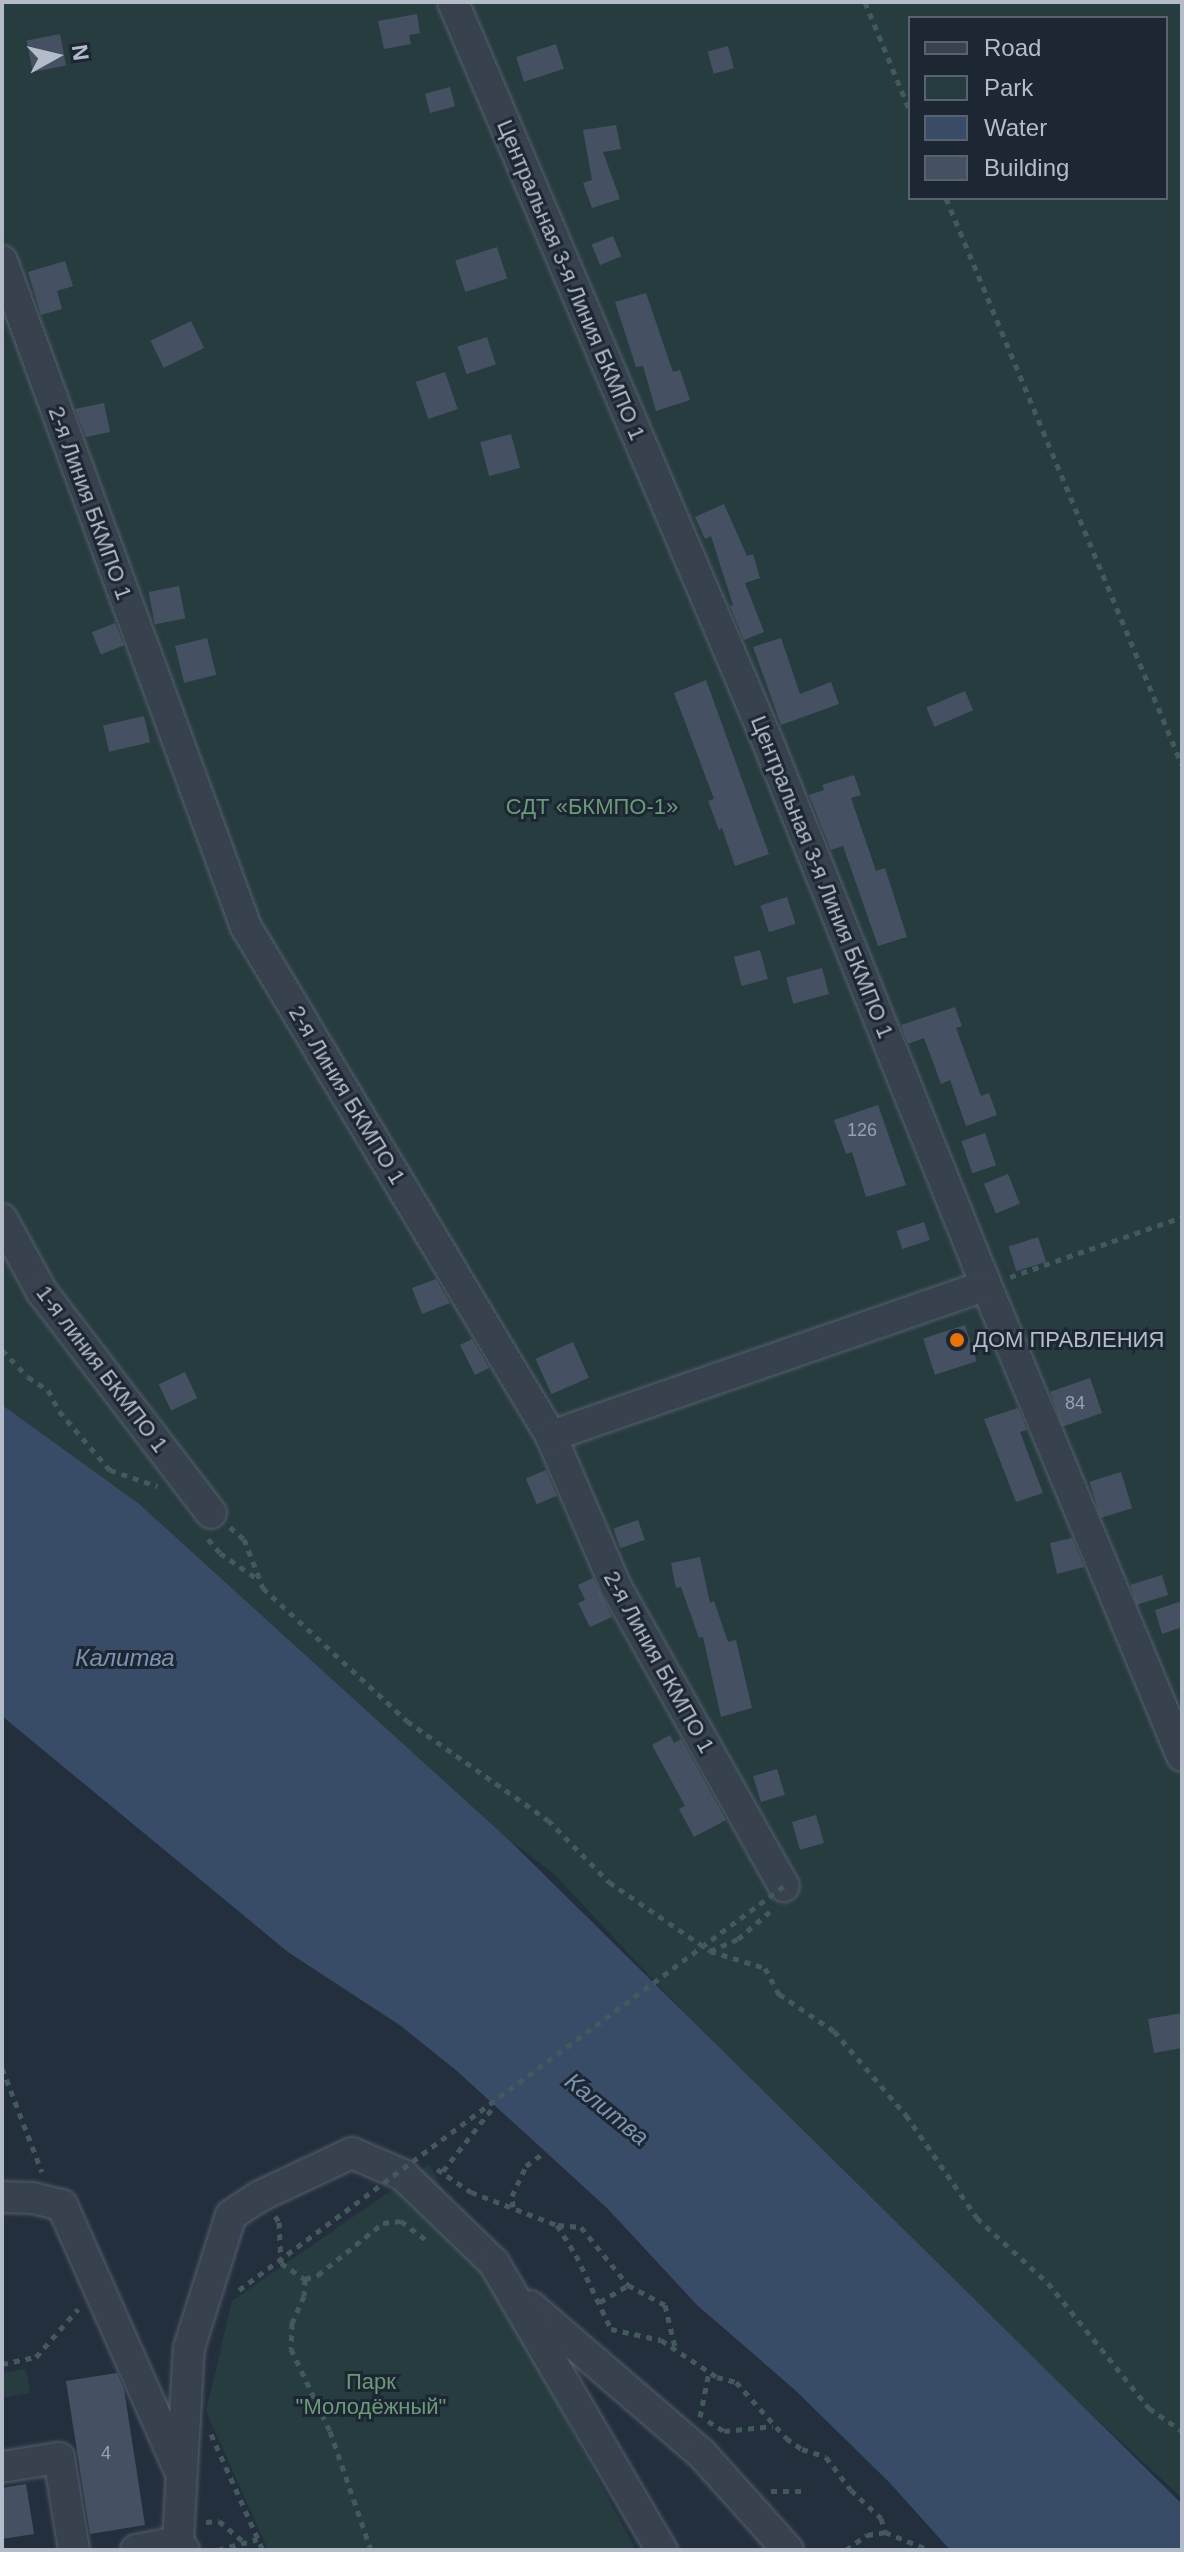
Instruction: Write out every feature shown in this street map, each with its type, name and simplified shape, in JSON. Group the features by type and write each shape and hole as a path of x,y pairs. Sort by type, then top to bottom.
{"street":[{"name":"Центральная 3-я Линия БКМПО 1","path":"453,2 767,740 986,1285 1182,1756"},
{"name":"2-я Линия БКМПО 1","path":"2,261 246,927 551,1436 616,1587 781,1896"},
{"name":"1-я линия БКМПО 1","path":"2,1219 42,1292 206,1522"},
{"path":"551,1436 986,1285"},
{"path":"136,2550 186,2539 180,2473 189,2348 210,2273 231,2215 260,2196 352,2153 405,2166 403,2175 446,2213 494,2263 662,2550"},
{"path":"2,2197 33,2198 62,2205 180,2473"},
{"path":"513,2292 692,2427 788,2550"},
{"path":"2,2467 59,2458 74,2550"}],"path":[{"path":"865,2 908,106"},
{"path":"947,200 1182,765"},
{"path":"986,1285 1182,1217"},
{"path":"2,1350 28,1377 48,1390 59,1411 110,1470 162,1489"},
{"path":"206,1522 244,1539 263,1588"},
{"path":"206,1522 220,1553 259,1580 263,1588 407,1721 548,1820 609,1882 710,1951 765,1968 779,1994 834,2031 906,2115 977,2218 1048,2283 1149,2408 1182,2431"},
{"path":"710,1951 738,1939 781,1896"},
{"path":"239,2290 781,1896"},
{"path":"2,2068 53,2203"},
{"path":"443,2171 491,2110"},
{"path":"513,2207 512,2196 526,2166 542,2154"},
{"path":"431,2167 443,2171 471,2192 557,2225 581,2227 628,2285 665,2305 677,2354"},
{"path":"260,2196 279,2222 281,2263 305,2279"},
{"path":"305,2279 318,2275 383,2223 401,2221 442,2252"},
{"path":"557,2225 600,2302 611,2329 661,2340 677,2354 698,2362 717,2377 736,2382 773,2426 802,2449 826,2457 851,2490 881,2518 885,2532"},
{"path":"305,2279 304,2296 292,2323 291,2349 330,2431 371,2550"},
{"path":"600,2302 628,2285"},
{"path":"2,2364 36,2357 98,2286"},
{"path":"709,2371 692,2427 724,2431 773,2426"},
{"path":"224,2462 263,2550"},
{"path":"186,2539 219,2521 245,2543"},
{"path":"846,2550 867,2535 885,2532 929,2550"},
{"path":"218,2550 258,2539"}],"green space":[{"name":"СДТ «БКМПО-1»","path":"2,2 1182,2 1182,2498 860,2200 554,1874 375,1737 2,1416"},
{"name":"Парк \"Молодёжный\"","path":"429,2164 636,2550 268,2550 206,2411 232,2301"},
{"path":"26,2369 30,2393 2,2398 2,2373"}],"water":[{"name":"Калитва","path":"2,1405 138,1503 510,1841 1182,2504 1182,2550 950,2550 890,2483 795,2390 697,2305 608,2209 457,2071 401,2026 288,1952 2,1716"}],"building":[{"path":"417,14 420,33 409,35 411,44 384,49 378,21"},
{"path":"60,34 66,65 33,72 27,40"},
{"path":"556,44 564,69 524,82 516,57"},
{"path":"728,46 734,68 714,74 708,51"},
{"path":"450,87 455,106 430,113 425,94"},
{"path":"616,125 621,149 603,152 620,199 592,208 583,183 592,180 583,130"},
{"path":"613,236 621,256 600,265 592,245"},
{"path":"497,247 507,278 465,292 455,261"},
{"path":"65,261 73,286 57,291 62,309 41,315 28,272"},
{"path":"646,293 673,372 680,370 690,400 656,411 643,366 636,367 615,302"},
{"path":"191,321 204,348 164,368 151,341"},
{"path":"487,337 496,365 466,374 458,347"},
{"path":"445,372 458,409 428,419 416,382"},
{"path":"104,403 110,432 86,437 75,409"},
{"path":"511,434 520,468 489,476 480,442"},
{"path":"724,504 747,556 753,554 760,578 745,583 764,632 744,640 730,606 733,605 711,536 705,539 695,517"},
{"path":"179,586 185,618 155,624 149,592"},
{"path":"115,623 124,645 101,655 92,632"},
{"path":"207,638 216,675 184,683 175,646"},
{"path":"781,638 800,694 831,682 839,704 781,725 753,647"},
{"path":"706,680 769,854 735,866 722,828 719,830 708,801 714,799 674,693"},
{"path":"965,691 973,710 935,727 926,707"},
{"path":"144,716 150,742 109,752 103,725"},
{"path":"854,775 861,795 851,798 876,871 885,868 907,937 878,946 843,846 831,850 809,795 824,790 822,785"},
{"path":"787,897 796,924 769,932 760,906"},
{"path":"760,950 768,979 742,986 734,957"},
{"path":"822,968 829,994 793,1004 786,978"},
{"path":"955,1007 962,1026 956,1028 981,1096 989,1093 997,1115 966,1126 950,1080 941,1084 924,1038 908,1044 901,1025"},
{"path":"878,1105 906,1185 866,1197 852,1152 846,1154 834,1120"},
{"path":"985,1133 996,1165 972,1173 961,1141"},
{"path":"1008,1174 1020,1204 996,1213 984,1184"},
{"path":"924,1222 930,1240 902,1249 896,1231"},
{"path":"1038,1237 1046,1262 1017,1271 1009,1247"},
{"path":"436,1279 450,1303 422,1314 412,1288"},
{"path":"965,1325 977,1361 935,1375 923,1339"},
{"path":"472,1339 489,1368 475,1375 460,1345"},
{"path":"573,1342 589,1378 551,1394 536,1359"},
{"path":"185,1372 197,1398 171,1411 159,1384"},
{"path":"1090,1378 1102,1413 1062,1427 1050,1392"},
{"path":"1018,1408 1027,1430 1020,1432 1043,1493 1016,1502 984,1419"},
{"path":"546,1470 557,1496 537,1504 526,1479"},
{"path":"1121,1472 1132,1508 1101,1518 1089,1482"},
{"path":"638,1520 645,1540 620,1548 613,1528"},
{"path":"1072,1538 1084,1567 1057,1574 1050,1543"},
{"path":"700,1557 710,1603 714,1601 728,1642 736,1640 752,1708 721,1717 703,1637 699,1638 681,1587 676,1588 671,1563"},
{"path":"1162,1575 1168,1595 1137,1605 1130,1585"},
{"path":"593,1578 612,1617 590,1627 578,1603 585,1600 578,1585"},
{"path":"1182,1601 1182,1627 1162,1634 1155,1610"},
{"path":"670,1735 674,1743 681,1739 726,1820 694,1837 679,1809 685,1806 652,1745"},
{"path":"777,1769 785,1795 761,1802 753,1776"},
{"path":"816,1815 824,1843 800,1850 792,1822"},
{"path":"1182,2013 1182,2048 1154,2053 1148,2019"},
{"path":"117,2373 124,2389 145,2525 90,2534 66,2381"},
{"path":"26,2484 34,2534 2,2539 2,2488"}],"place":[{"name":"ДОМ ПРАВЛЕНИЯ","path":"957,1340"}]}
